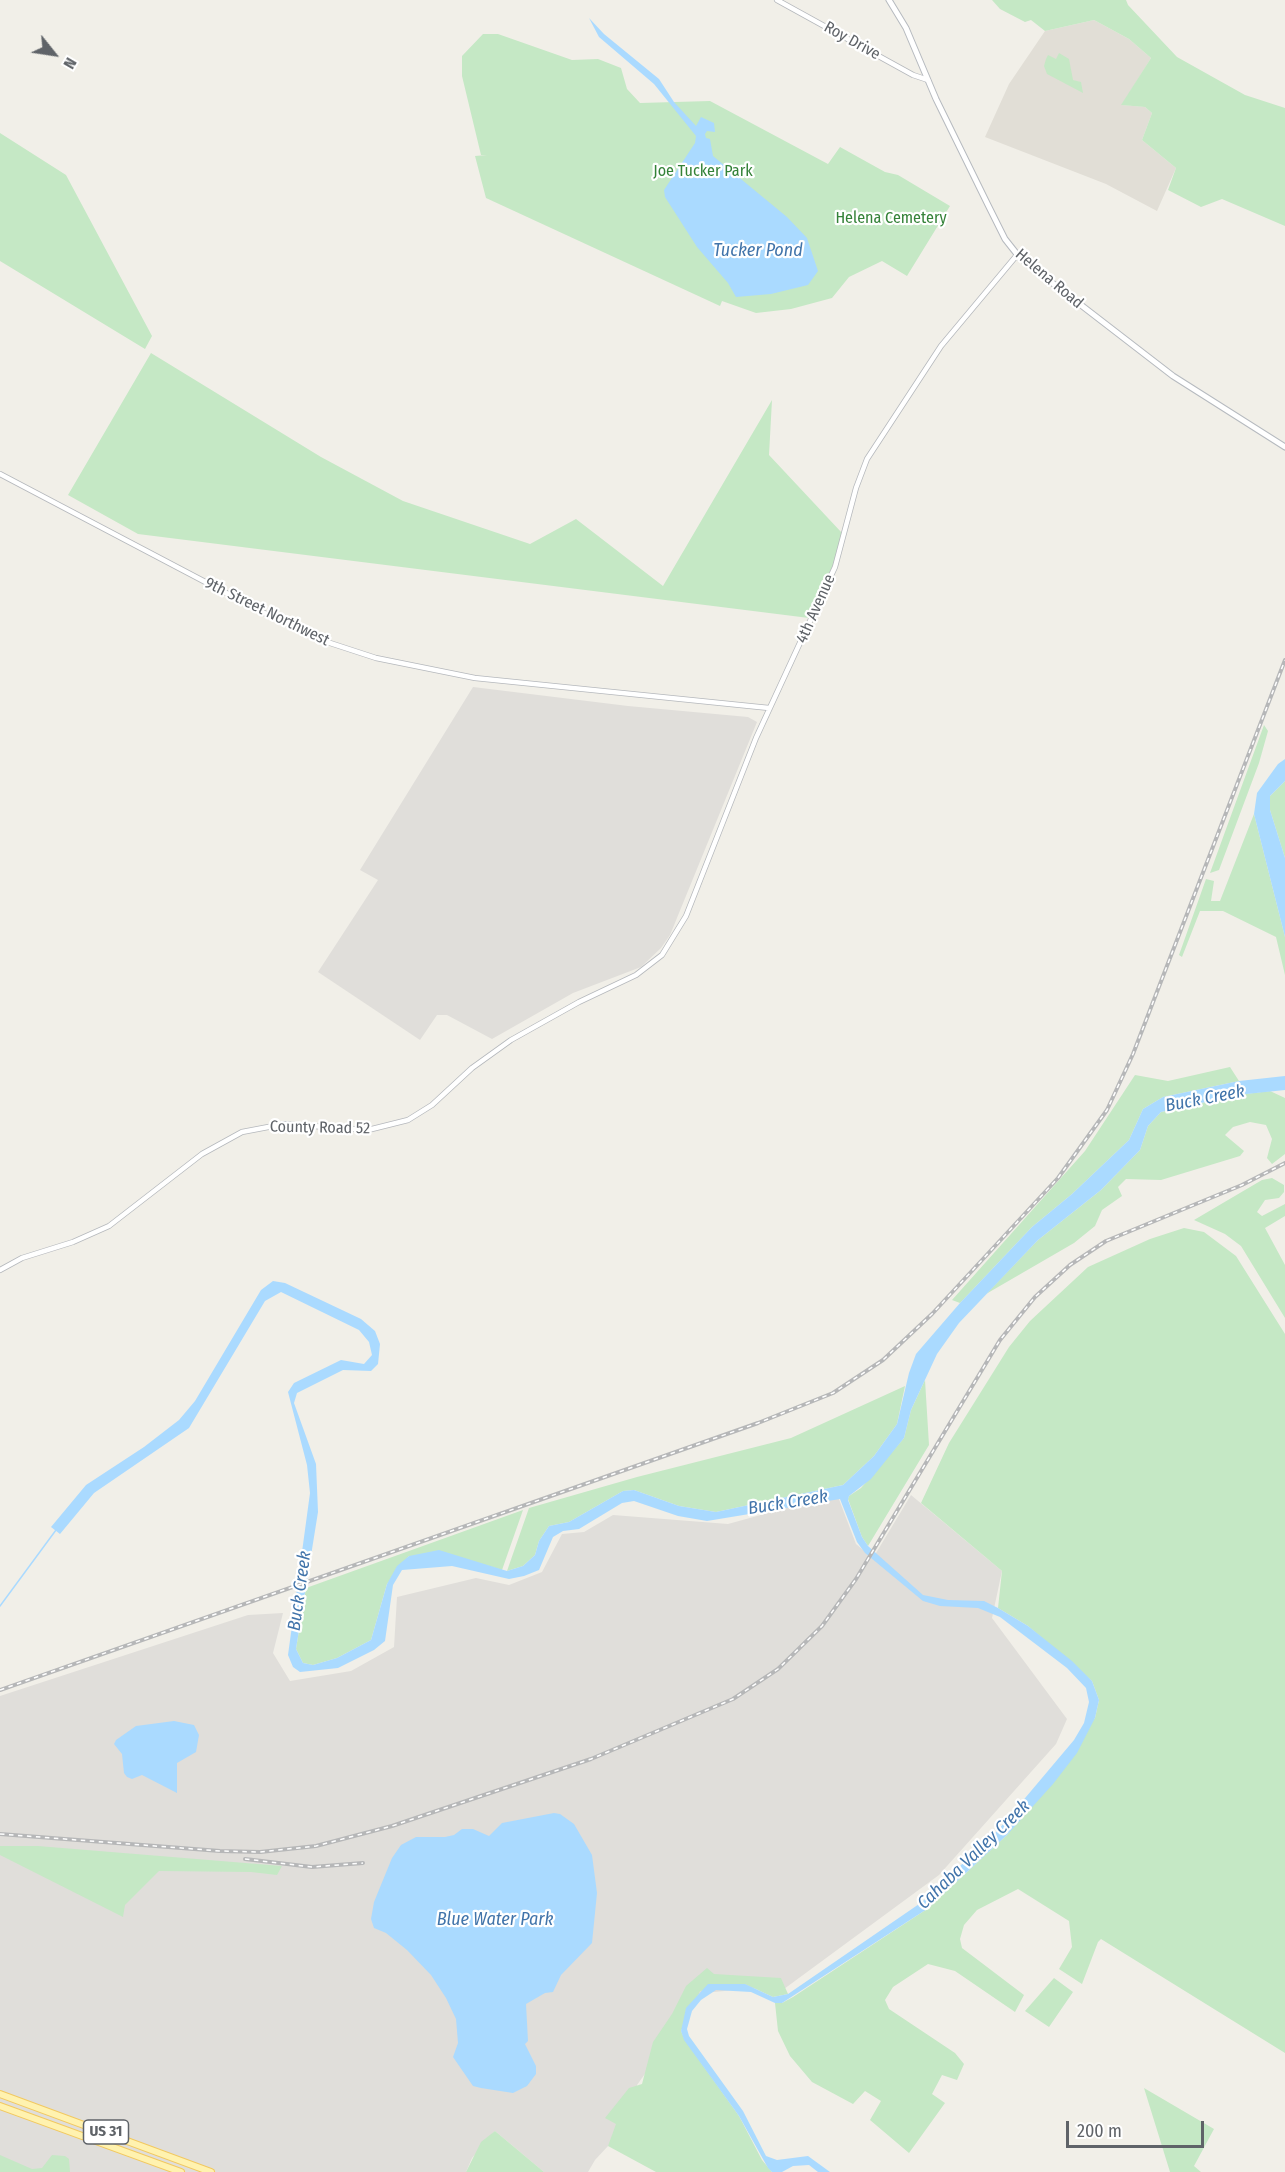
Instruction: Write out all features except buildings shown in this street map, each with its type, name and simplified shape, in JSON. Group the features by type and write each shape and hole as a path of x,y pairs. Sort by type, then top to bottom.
{"main road":[{"name":"Helena Road","path":"889,0 906,28 927,80 988,206 1005,239 1017,255 1044,279 1173,376 1285,447"},
{"name":"US 31","path":"0,2094 211,2172"},
{"path":"20,2114 24,2103"},
{"name":"US 31","path":"0,2106 181,2172"},
{"path":"82,2136 86,2125"},
{"path":"133,2154 138,2144"},
{"path":"181,2172 189,2163"}],"street":[{"name":"Roy Drive","path":"777,0 913,75 927,80"},
{"name":"4th Avenue","path":"636,975 662,955 678,933 769,708 835,567 856,488 867,459 941,346 1017,255"},
{"name":"9th Street Northwest","path":"0,474 270,616 327,642 376,658 475,678 769,708"},
{"name":"County Road 52","path":"0,1270 28,1256 74,1242 109,1226 202,1154 242,1132 284,1124 368,1130 408,1120 432,1105 472,1068 511,1040 579,1002 636,975"}],"shaded area":[{"path":"1094,20 1129,39 1151,58 1122,105 1145,107 1152,113 1142,140 1176,168 1157,211 1106,184 985,137 1009,84 1045,31"},
{"path":"473,687 628,706 748,717 757,722 670,935 661,948 641,967 573,993 492,1039 447,1015 437,1015 420,1040 318,972 378,880 360,870"},
{"path":"837,1494 856,1544 873,1558 911,1495 1002,1571 992,1618 1067,1719 1056,1744 939,1875 784,1989 756,1988 703,1993 637,2085 635,2117 595,2160 588,2172 544,2172 495,2131 472,2158 466,2172 30,2172 0,2164 0,1696 248,1615 283,1613 273,1653 290,1681 351,1671 394,1647 397,1597 476,1578 509,1585 542,1572 562,1534 584,1532 613,1515 728,1524"}],"green space":[{"path":"992,0 1126,0 1128,5 1177,57 1245,95 1285,108 1285,226 1222,199 1201,207 1168,190 1176,168 1142,140 1152,113 1145,107 1121,105 1151,58 1129,39 1094,20 1045,31 1031,20 1025,22 1000,9"},
{"name":"Joe Tucker Park","path":"483,34 498,34 572,60 598,59 621,68 627,89 640,103 710,101 828,164 840,147 885,172 898,175 950,206 907,276 882,261 849,277 832,298 791,309 756,313 722,301 720,306 486,198 475,156 487,155 481,155 462,76 462,56"},
{"path":"1059,53 1069,59 1073,80 1081,82 1083,93 1047,74 1044,66 1048,55 1056,59"},
{"path":"0,133 66,175 152,336 145,349 0,261"},
{"path":"151,353 321,457 403,501 530,544 576,519 663,586 772,400 769,455 842,533 833,565 809,618 138,534 68,495"},
{"path":"1264,725 1268,731 1259,763 1219,870 1210,873"},
{"path":"1285,781 1285,858 1270,810 1270,796"},
{"path":"1254,814 1285,937 1285,975 1276,937 1223,911 1200,911 1182,957 1179,955 1206,879 1214,881 1211,901 1220,901"},
{"path":"1230,1067 1239,1081 1163,1097 1143,1109 1129,1140 1072,1194 1032,1227 960,1303 952,1300 1085,1151 1135,1075 1168,1081"},
{"path":"1270,1091 1285,1098 1285,1154 1272,1164 1267,1158 1272,1139 1266,1125 1250,1122 1233,1127 1225,1135 1244,1151 1240,1156 1161,1180 1126,1179 1118,1187 1122,1196 1102,1210 1095,1226 1074,1243 986,1294 1038,1240 1101,1190 1140,1150 1148,1126 1161,1112 1237,1095"},
{"path":"1272,1178 1284,1185 1284,1192 1279,1198 1265,1200 1257,1212 1262,1216 1285,1204 1285,1216 1265,1228 1285,1265 1285,1318 1241,1246 1225,1234 1194,1220 1262,1180"},
{"path":"1184,1228 1204,1232 1236,1256 1285,1334 1285,2053 1101,1939 1082,1984 1059,1969 1072,1947 1069,1921 1018,1889 977,1910 964,1925 960,1939 962,1948 1024,1995 1015,2012 955,1971 928,1964 893,1987 885,2000 889,2009 955,2053 964,2064 957,2080 942,2075 932,2094 945,2103 909,2153 870,2120 881,2101 865,2091 853,2104 812,2082 790,2056 778,2031 775,2003 782,2003 793,1997 927,1909 1007,1835 1095,1718 1099,1700 1092,1681 1028,1626 998,1608 1002,1571 921,1503 949,1443 1009,1347 1030,1321 1088,1267 1150,1239"},
{"path":"925,1380 929,1445 868,1546 862,1537 848,1499 849,1496 861,1488 904,1438 911,1410"},
{"path":"905,1386 897,1424 874,1456 843,1485 716,1512 679,1506 634,1490 623,1491 569,1522 549,1526 539,1541 535,1555 523,1566 507,1571 529,1508 637,1477 791,1438"},
{"path":"523,1510 502,1570 479,1563 409,1556 387,1584 371,1640 337,1658 313,1665 303,1663 296,1649 306,1588"},
{"path":"0,1846 38,1846 282,1866 277,1875 251,1872 159,1871 125,1905 123,1917 0,1855"},
{"path":"707,1968 714,1974 781,1978 788,1994 773,1997 745,1984 700,1991 681,2031 739,2116 762,2160 772,2172 656,2172 608,2146 616,2124 605,2118 629,2088 642,2084 653,2042 672,2014 686,1986"},
{"path":"1054,1978 1073,1992 1049,2027 1025,2011"},
{"path":"1144,2088 1214,2129 1194,2166 1201,2172 1170,2172"},
{"path":"495,2131 544,2172 466,2172 481,2142"},
{"path":"0,2155 32,2169 42,2168 52,2155 65,2156 69,2159 70,2172 0,2172"}],"water":[{"name":"Tucker Pond","path":"589,18 604,34 659,79 674,102 696,126 701,117 714,123 715,132 707,131 705,134 706,138 710,139 713,156 787,217 807,238 818,271 808,285 771,294 736,297 728,283 697,247 665,197 664,190 695,143 696,136 654,84 599,37"},
{"path":"1285,759 1285,781 1270,796 1270,810 1285,858 1285,937 1254,814 1257,793 1278,764"},
{"name":"Cahaba Valley Creek","path":"1285,1076 1285,1090 1237,1095 1161,1112 1148,1126 1140,1150 1101,1190 1038,1240 959,1323 937,1354 911,1410 904,1438 871,1479 849,1496 848,1500 862,1537 868,1546 923,1595 948,1600 984,1601 998,1608 1028,1626 1072,1661 1092,1681 1099,1700 1095,1718 1077,1753 1053,1784 1007,1835 927,1909 782,2003 775,2003 751,1992 716,1990 701,2000 692,2011 687,2029 689,2036 743,2111 766,2156 777,2160 808,2156 830,2172 818,2172 809,2165 793,2166 782,2172 772,2172 768,2168 739,2116 684,2040 681,2031 686,2008 708,1984 745,1984 773,1997 788,1994 922,1902 999,1829 1074,1740 1084,1723 1089,1702 1086,1688 1067,1668 1000,1617 978,1608 940,1606 923,1601 865,1553 857,1542 840,1499 707,1521 678,1516 634,1501 622,1503 579,1529 563,1531 553,1537 539,1570 524,1576 509,1579 452,1566 402,1570 393,1585 385,1641 374,1650 338,1668 300,1672 293,1667 288,1655 310,1493 307,1465 288,1392 294,1383 341,1360 364,1364 372,1355 369,1342 359,1330 281,1292 265,1301 189,1428 94,1493 60,1534 51,1527 86,1485 144,1447 179,1420 195,1401 261,1290 273,1281 285,1283 361,1319 375,1331 380,1344 378,1364 371,1371 343,1370 297,1393 294,1403 316,1464 318,1512 296,1649 303,1663 313,1665 337,1658 371,1640 387,1584 397,1566 409,1556 439,1550 507,1571 523,1566 535,1555 539,1541 549,1526 569,1522 623,1491 634,1490 679,1506 716,1512 843,1485 874,1456 897,1424 916,1354 960,1303 1032,1227 1072,1194 1129,1140 1143,1109 1163,1097 1239,1081"},
{"path":"174,1721 194,1725 199,1735 196,1752 177,1763 177,1793 142,1775 132,1779 127,1777 124,1773 122,1754 114,1744 116,1740 136,1726"},
{"name":"Blue Water Park","path":"554,1813 560,1814 574,1824 592,1855 597,1893 592,1943 561,1975 553,1992 545,1993 526,2004 528,2041 525,2044 536,2066 536,2074 527,2086 513,2093 473,2086 453,2057 458,2043 456,2019 446,1998 431,1975 407,1950 386,1933 374,1928 371,1919 374,1902 392,1858 401,1845 416,1837 445,1837 454,1835 462,1829 473,1829 489,1836 502,1823"}],"waterway":[{"name":"Buck Creek","path":"0,1606 56,1530"}],"railway":[{"path":"0,1690 758,1423 833,1393 883,1360 932,1314 1058,1178 1107,1110 1133,1054 1285,660"},
{"path":"0,1834 220,1851 260,1852 316,1846 392,1826 591,1759 733,1699 778,1669 822,1626 856,1579 1000,1340 1035,1297 1070,1265 1106,1241 1242,1185 1285,1163"},
{"path":"245,1859 312,1867 363,1863"}],"park label":[{"name":"Helena Cemetery","path":"891,219"}]}
